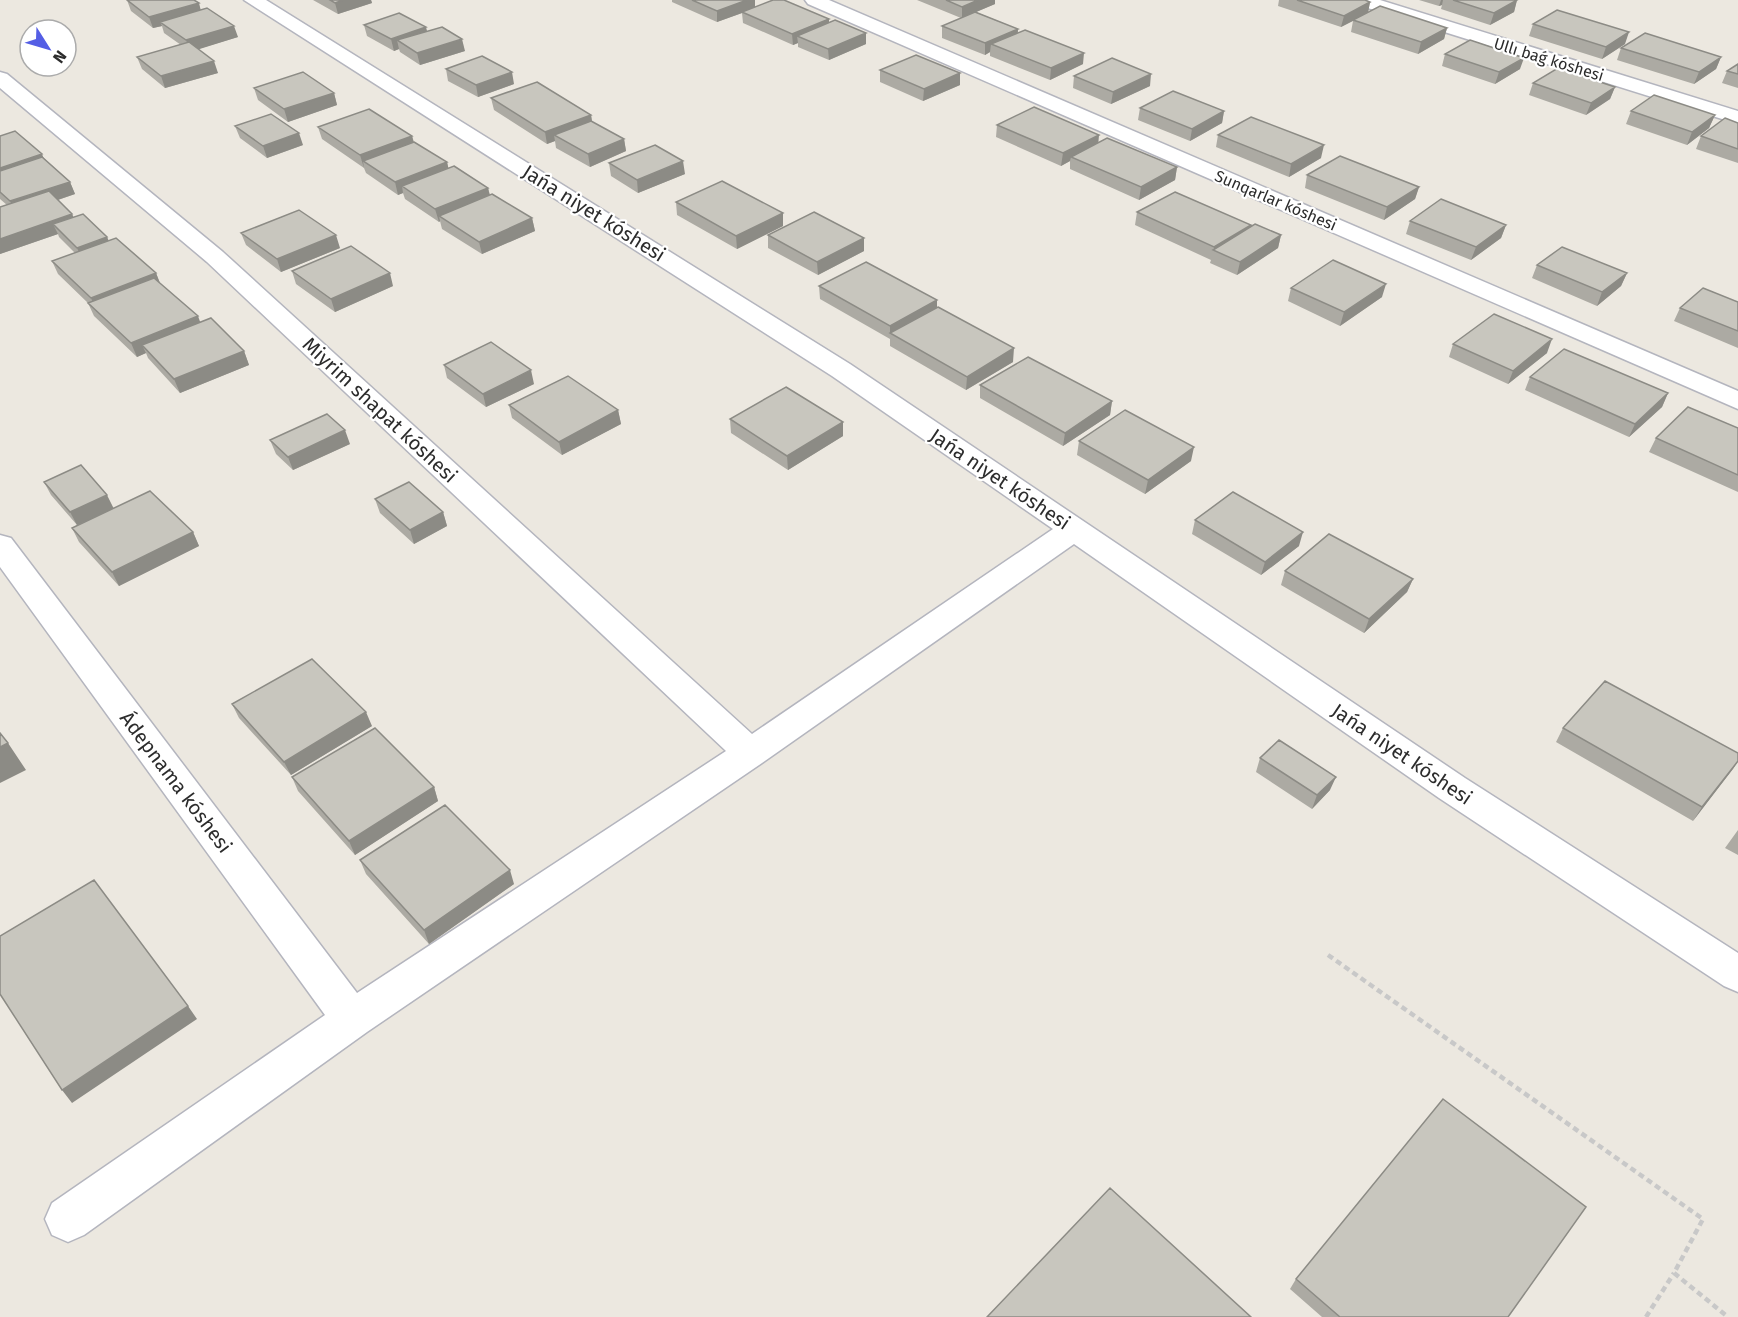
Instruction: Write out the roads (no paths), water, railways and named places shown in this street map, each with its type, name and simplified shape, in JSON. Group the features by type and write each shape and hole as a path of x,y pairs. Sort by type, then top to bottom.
{"street":[{"name":"Jańa niyet kóshesi","path":"253,0 831,364 1452,788 1738,974"},
{"name":"Sunqarlar kóshesi","path":"814,0 1738,401"},
{"name":"Ullı baǵ kóshesi","path":"1360,0 1738,118"},
{"name":"Miyrim shapat kóshesi","path":"0,78 215,257 750,753"},
{"path":"68,1219 352,1019 750,753 1074,530"},
{"name":"Ádepnama kóshesi","path":"0,545 352,1019"}]}
